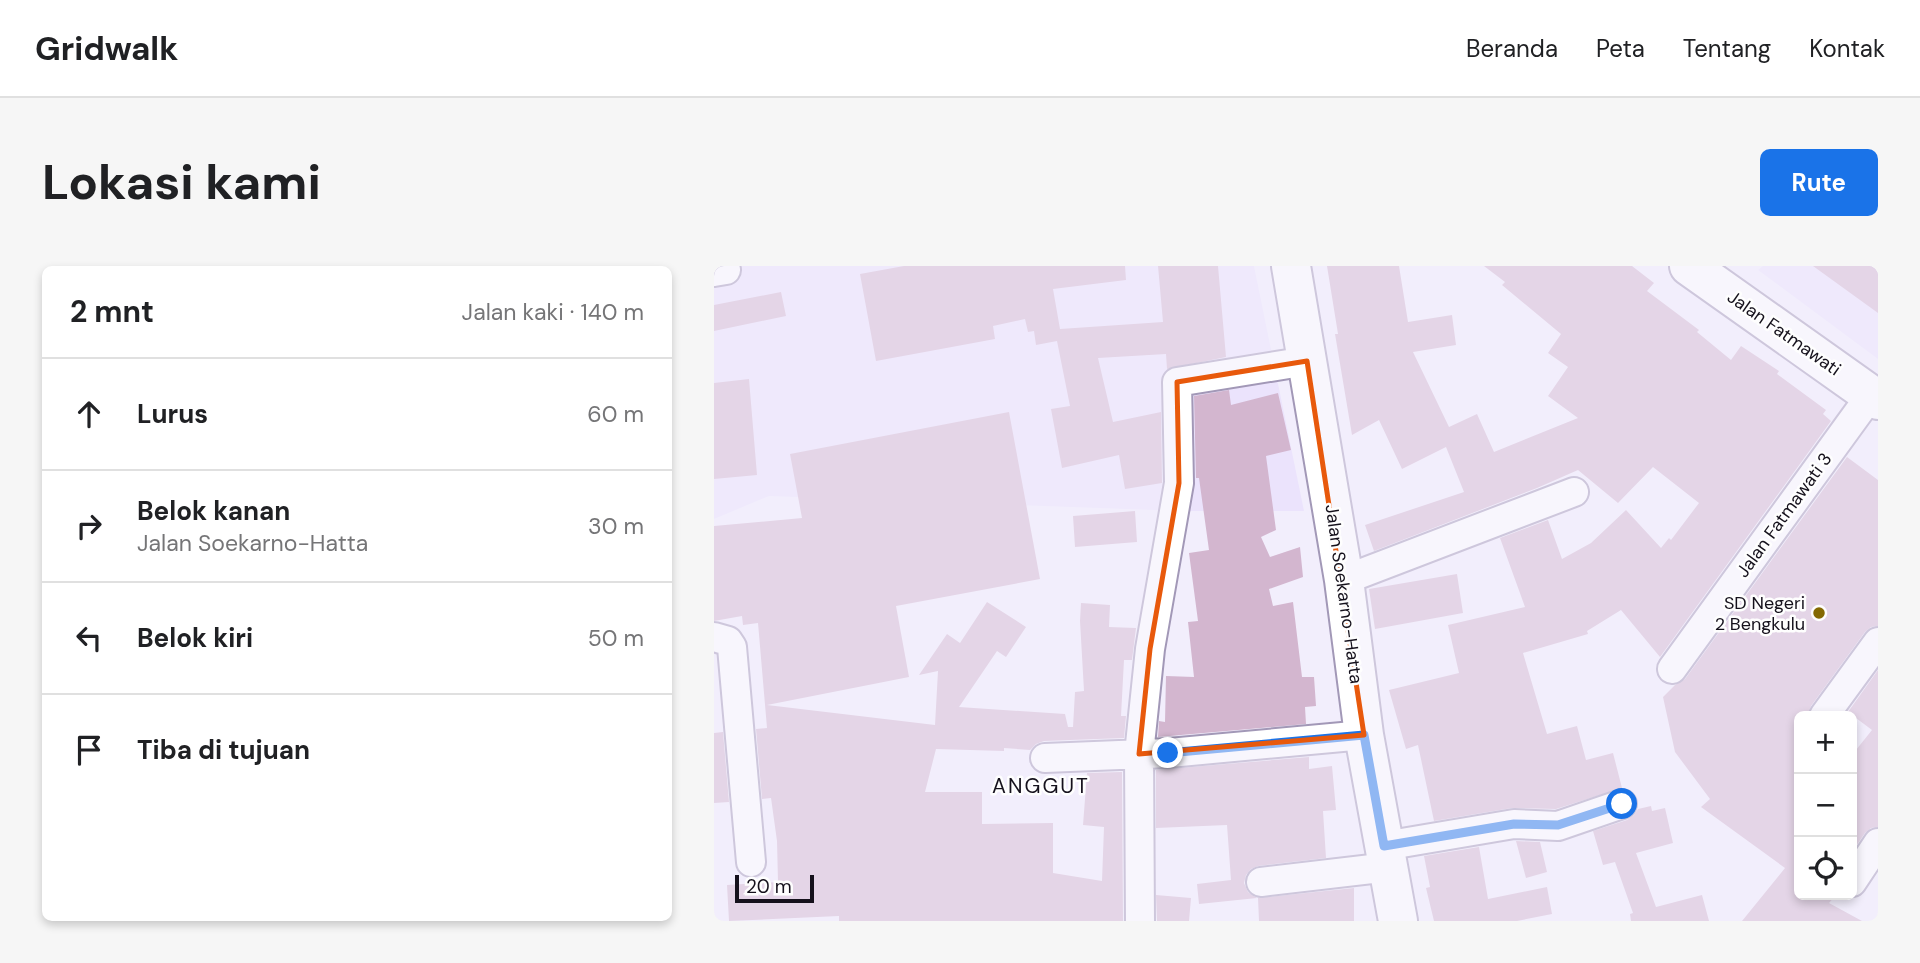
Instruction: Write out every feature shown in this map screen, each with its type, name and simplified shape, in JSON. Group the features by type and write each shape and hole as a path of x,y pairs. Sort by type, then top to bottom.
{"main road":[{"name":"Jalan Soekarno-Hatta","path":"1291,266 1344,580 1364,735 1398,921"},
{"name":"Jalan Fatmawati","path":"1689,266 1874,398"}],"street":[{"path":"1140,921 1139,754 1150,649 1179,483 1177,382 1307,361"},
{"name":"Jalan Fatmawati 3","path":"1672,668 1874,398"},
{"path":"1344,580 1574,492"},
{"path":"714,637 728,641 732,647 751,862"},
{"path":"1828,711 1878,642"},
{"path":"1045,758 1139,754 1364,735"},
{"path":"1261,882 1386,856 1514,824 1558,825 1622,804"},
{"path":"1857,874 1878,843"}],"highlighted area":[{"path":"1307,361 1364,735 1139,754 1150,649 1179,483 1177,382"}],"shaded area":[{"path":"714,266 1254,266 1304,511 1181,511 769,496 714,519"},
{"path":"1763,266 1878,266 1878,359 1758,270"}],"building":[{"path":"904,266 1125,266 1126,280 1053,289 1060,329 1163,322 1158,266 1218,266 1226,357 1167,369 1166,354 1098,358 1113,422 1161,412 1162,483 1125,489 1119,455 1062,468 1051,409 1070,406 1057,341 1036,345 1034,331 1028,332 1025,319 993,326 995,339 876,361 860,274"},
{"path":"1327,266 1399,266 1408,322 1452,315 1456,345 1413,352 1449,427 1477,414 1494,452 1578,418 1548,396 1568,367 1548,353 1561,334 1502,285 1505,282 1484,266 1632,266 1654,283 1647,291 1699,330 1697,332 1731,360 1741,346 1779,371 1777,374 1826,410 1823,414 1831,421 1660,657 1621,610 1587,631 1588,634 1523,653 1547,734 1577,726 1586,760 1613,753 1622,788 1556,809 1512,808 1434,821 1418,745 1406,749 1389,690 1459,673 1448,625 1525,607 1500,538 1548,520 1562,559 1591,543 1626,510 1661,548 1669,538 1671,540 1699,503 1653,467 1618,503 1578,470 1374,551 1365,525 1464,492 1446,447 1402,469 1379,420 1352,435"},
{"path":"1813,266 1878,266 1878,313"},
{"path":"781,292 786,316 714,331 714,305"},
{"path":"749,379 757,475 714,479 714,383"},
{"path":"1229,390 1231,405 1278,393 1291,450 1266,456 1276,530 1261,537 1270,557 1300,547 1303,577 1269,589 1273,606 1293,602 1302,677 1314,677 1316,706 1305,707 1306,724 1158,737 1159,721 1165,722 1166,676 1194,677 1188,622 1198,621 1189,553 1209,550 1199,478 1196,478 1194,396"},
{"path":"1009,412 1040,579 896,606 909,677 767,705 935,725 938,671 919,675 947,634 960,643 987,602 1026,627 1006,657 997,651 959,707 1065,714 1068,727 1073,727 1075,692 1084,691 1081,603 1110,605 1109,627 1136,628 1132,660 1124,660 1121,716 1126,716 1124,738 1044,741 1030,750 936,749 925,792 982,792 982,824 1053,823 1053,873 1102,881 1104,827 1083,825 1087,773 1122,772 1123,921 839,921 839,916 729,921 727,885 778,882 777,841 771,798 762,799 756,729 767,728 758,623 743,625 742,616 714,621 714,526 802,518 790,454"},
{"path":"1847,457 1878,480 1878,626 1865,632 1810,711 1794,711 1794,900 1832,900 1829,903 1862,921 1742,921 1785,868 1701,807 1710,799 1675,752 1663,697 1685,679"},
{"path":"1135,511 1137,542 1075,547 1073,516"},
{"path":"1457,574 1463,613 1375,629 1369,589"},
{"path":"1878,670 1878,827 1865,833 1857,845 1857,749 1872,730 1857,719 1857,711 1849,711"},
{"path":"723,732 729,802 714,803 714,733"},
{"path":"1309,757 1309,769 1332,766 1336,810 1323,811 1326,858 1258,866 1246,875 1244,883 1248,892 1257,898 1199,904 1197,884 1231,880 1227,825 1156,828 1156,770"},
{"path":"1651,806 1652,811 1665,808 1673,843 1636,853 1656,907 1702,895 1709,921 1631,921 1630,914 1633,913 1615,862 1603,865 1593,831 1627,820 1638,809"},
{"path":"1516,841 1540,842 1547,872 1526,878"},
{"path":"1479,847 1488,899 1547,887 1552,914 1517,921 1434,921 1426,888 1430,887 1424,856"},
{"path":"1354,888 1354,921 1259,921 1258,898"},
{"path":"1156,895 1191,898 1189,921 1157,921"}],"place":[{"name":"SD Negeri 2 Bengkulu","path":"1819,613"}],"district":[{"name":"ANGGUT","path":"1041,786"}],"route":[{"path":"1168,753 1364,735 1384,846 1514,824 1567,824 1622,804"}]}
